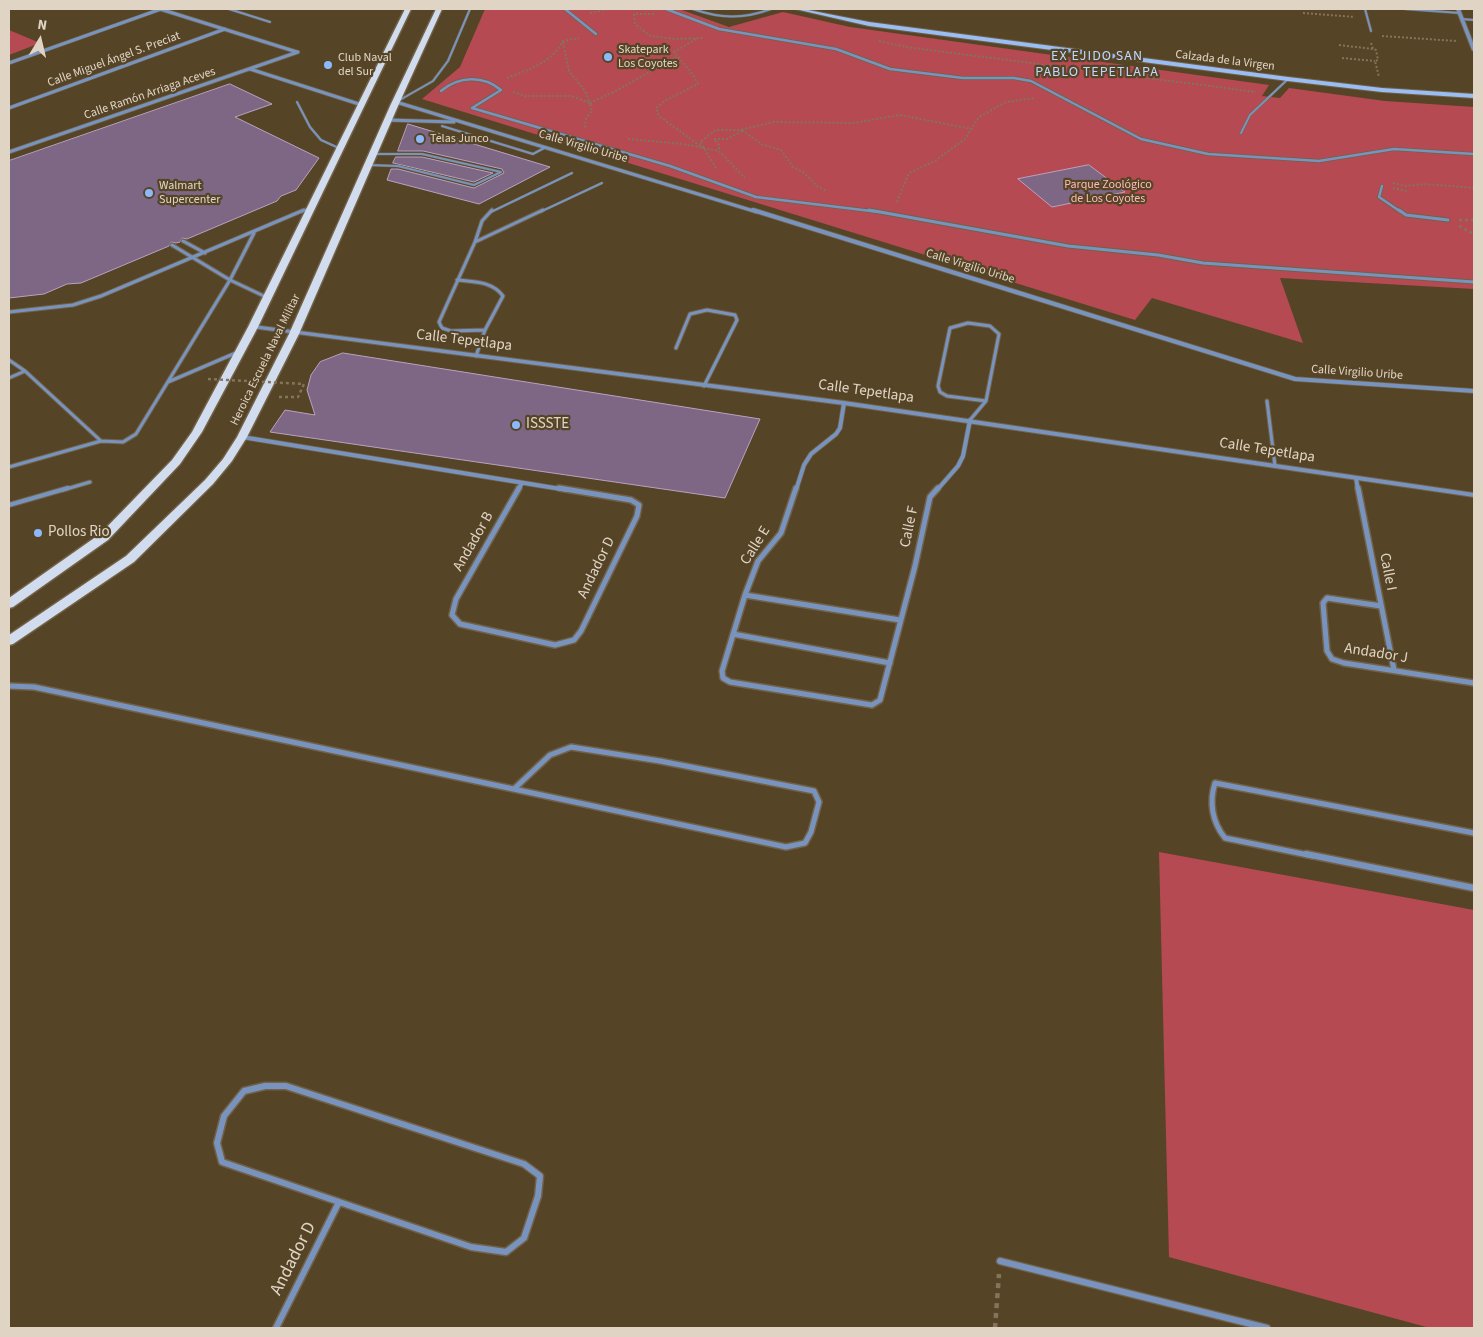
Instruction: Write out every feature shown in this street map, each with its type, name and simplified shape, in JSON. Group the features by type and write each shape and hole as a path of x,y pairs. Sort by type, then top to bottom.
{"main road":[{"name":"Heroica Escuela Naval Militar","path":"9,604 104,537 176,462 197,432 268,298 408,9"},
{"name":"Heroica Escuela Naval Militar","path":"9,641 130,560 209,482 242,437 294,334 439,9"},
{"name":"Calzada de la Virgen","path":"797,9 869,24 1288,79 1382,90 1474,96"}],"street":[{"path":"9,63 160,9 225,29"},
{"path":"565,9 596,34"},
{"path":"666,9 719,28 836,49 890,69 963,78 1014,78 1031,81 1141,139 1208,154 1319,161 1394,149 1474,154"},
{"path":"1459,11 1474,50"},
{"name":"Calle Ramón Arriaga Aceves","path":"9,152 298,52 225,29"},
{"name":"Calle Miguel Ángel S. Preciat","path":"9,108 225,29"},
{"path":"250,69 362,105"},
{"path":"441,91 450,83 471,78 482,79 501,88 501,90 472,108 670,166 756,197 882,212 1068,246 1158,255 1204,263 1474,282"},
{"name":"Calle Virgilio Uribe","path":"396,102 1295,379 1474,391"},
{"name":"Calle Virgilio Uribe","path":"388,120 467,124"},
{"path":"1382,186 1379,197 1406,215 1448,220"},
{"name":"Calle Tepetlapa","path":"253,328 970,420 1474,495"},
{"name":"Calle E","path":"730,682 723,678 722,671 758,561 780,533 804,465 811,454 836,434 840,428 844,403"},
{"name":"Calle F","path":"730,682 872,705 880,700 915,566 930,497 958,466 970,420"},
{"path":"242,437 522,483"},
{"name":"Calle I","path":"1356,478 1394,670"},
{"name":"Andador D","path":"522,483 631,500 639,506 637,516 581,630 574,640"},
{"name":"Andador B","path":"522,483 456,598 452,615 460,624 555,645 574,640"},
{"path":"745,596 900,620"},
{"name":"Andador J","path":"1381,606 1327,598 1323,603 1327,651 1332,660 1474,683"},
{"path":"733,634 890,663"},
{"path":"9,686 34,687 786,847 805,843 811,832 819,802 814,791 790,785 660,760 571,747 550,755 515,788"},
{"path":"1474,833 1233,785 1215,784 1211,792 1217,830 1225,838 1474,888"},
{"path":"265,1086 286,1086 524,1164 540,1176 538,1196 524,1238 506,1252 470,1247 339,1202 222,1162 217,1143 224,1116 244,1091 265,1086"},
{"name":"Andador D","path":"276,1328 339,1202"},
{"path":"1000,1261 1267,1328"}],"lane":[{"path":"229,9 270,22"},
{"path":"396,102 433,81 448,61 470,9"},
{"path":"693,9 709,15 732,18 753,16 771,9"},
{"path":"1365,9 1371,31"},
{"path":"1405,9 1459,11"},
{"path":"1462,20 1474,20"},
{"path":"1241,133 1250,114 1288,79"},
{"path":"297,102 310,127 321,140 341,148"},
{"path":"442,126 533,154 546,147"},
{"path":"368,165 398,166 474,185 501,172 422,154 373,154"},
{"path":"485,330 451,331 442,328 439,322 482,221 493,208 572,173"},
{"path":"474,242 602,183"},
{"path":"9,312 73,305 123,288 312,208"},
{"path":"9,468 101,441 123,442 136,434 230,280 254,233"},
{"path":"183,241 205,252"},
{"path":"172,245 230,280 268,298"},
{"path":"457,280 490,284 499,289 503,296 485,330 476,356"},
{"path":"676,348 690,314 705,310 735,315 738,320 704,386"},
{"path":"970,420 986,401 998,334 996,330 989,326 965,323 955,324 950,328 938,386 940,392 947,396 986,401"},
{"path":"167,382 240,351"},
{"path":"9,360 25,371 101,441"},
{"path":"9,378 25,371"},
{"path":"1267,401 1275,466"},
{"path":"9,505 90,482"}],"path":[{"path":"1303,13 1357,18"},
{"path":"660,15 634,14 635,24 650,36 704,38"},
{"path":"563,42 596,34"},
{"path":"1379,36 1471,43"},
{"path":"696,39 674,52 696,76 698,84 666,100 656,108 659,116 703,148"},
{"path":"876,40 906,47 1135,78 1272,94"},
{"path":"504,79 543,62 560,50 563,42"},
{"path":"563,42 569,71 585,91 590,103 592,111 586,118 584,125 587,131"},
{"path":"1371,42 1373,49 1376,50 1378,60 1375,61 1382,90"},
{"path":"1339,46 1373,49"},
{"path":"507,89 525,96 571,96 590,103 616,91 676,56"},
{"path":"1342,58 1375,61"},
{"path":"896,204 908,173 935,161 965,138 980,117 1006,102 1042,98"},
{"path":"718,170 700,142 716,130 743,130 774,122 872,122 900,115 972,129"},
{"path":"719,151 719,145 714,139 727,139 743,130"},
{"path":"743,130 761,144 781,150 793,167 803,172 817,186 827,192"},
{"path":"620,138 683,144 719,151 748,182 740,180"},
{"path":"1382,186 1390,183 1404,186 1426,184 1474,188"},
{"path":"208,379 304,384 298,397 263,396"},
{"path":"995,1328 1000,1261"}],"green space":[{"name":"Parque Zoológico de Los Coyotes","path":"485,9 679,9 729,27 783,12 850,27 1269,85 1262,96 1280,98 1289,88 1385,101 1474,107 1474,289 1280,278 1303,343 1152,298 1135,320 422,99 460,67"},
{"path":"9,30 40,43 9,55"},
{"path":"1159,852 1474,910 1474,1328 1430,1328 1169,1257"}],"building":[{"name":"Walmart Supercenter","path":"230,84 272,104 235,117 319,158 296,190 281,196 277,201 187,239 182,238 180,242 171,242 169,246 81,283 67,284 44,294 9,298 9,161"},
{"path":"408,124 550,167 479,204 387,180 391,169 398,169 474,188 504,173 502,169 423,151 398,151"},
{"path":"396,157 422,157 493,173 474,182 393,163"},
{"path":"1089,165 1125,192 1052,207 1018,179"},
{"name":"ISSSTE","path":"343,353 760,419 725,498 270,432 285,410 315,415 307,390 311,375 320,362"}],"place":[{"name":"Skatepark Los Coyotes","path":"608,57"},
{"name":"Club Naval del Sur","path":"328,65"},
{"name":"Telas Junco","path":"420,139"},
{"name":"Walmart Supercenter","path":"149,193"},
{"name":"ISSSTE","path":"516,425"},
{"name":"Pollos Rio","path":"38,533"}],"district":[{"name":"EX EJIDO SAN PABLO TEPETLAPA","path":"1097,66"}]}
